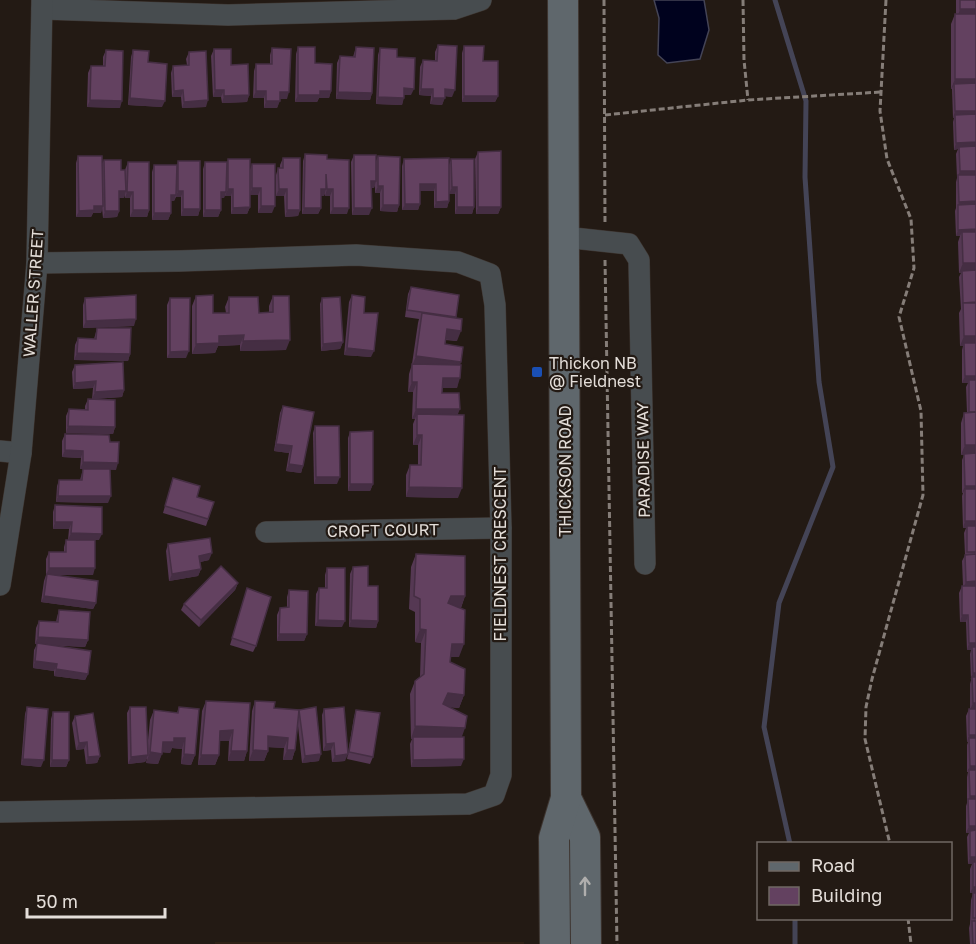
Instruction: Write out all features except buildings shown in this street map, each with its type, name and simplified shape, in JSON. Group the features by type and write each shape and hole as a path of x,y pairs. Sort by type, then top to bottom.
{"main road":[{"name":"THICKSON ROAD","path":"555,944 554,838 566,798 563,0"},
{"name":"THICKSON ROAD","path":"566,798 585,837 586,944"}],"street":[{"path":"42,4 228,15 454,9 481,0"},
{"name":"WALLER STREET","path":"0,585 10,452 37,263 42,4"},
{"name":"PARADISE WAY","path":"564,237 629,244 639,260 645,564"},
{"name":"FIELDNEST CRESCENT","path":"0,812 468,804 494,795 501,775 501,528 495,305 490,274 458,262 356,255 37,263"},
{"name":"CROFT COURT","path":"266,532 501,528"}],"path":[{"path":"604,0 605,242 616,944"},
{"path":"743,0 744,60 748,100"},
{"path":"886,0 880,111 887,159 911,219 914,268 899,317 921,411 923,495 866,707 865,739 890,842"},
{"path":"605,115 748,100 881,92"},
{"path":"908,920 911,944"}],"shaded area":[{"path":"215,942 524,942 524,944 215,944"}],"water":[{"path":"654,0 704,0 709,30 700,59 667,63 658,55 659,18"}],"waterway":[{"path":"775,0 806,101 805,177 819,382 833,467 779,603 764,727 790,842"},
{"path":"795,920 795,944"}],"place":[{"name":"Thickon NB @ Fieldnest","path":"537,372"}]}
